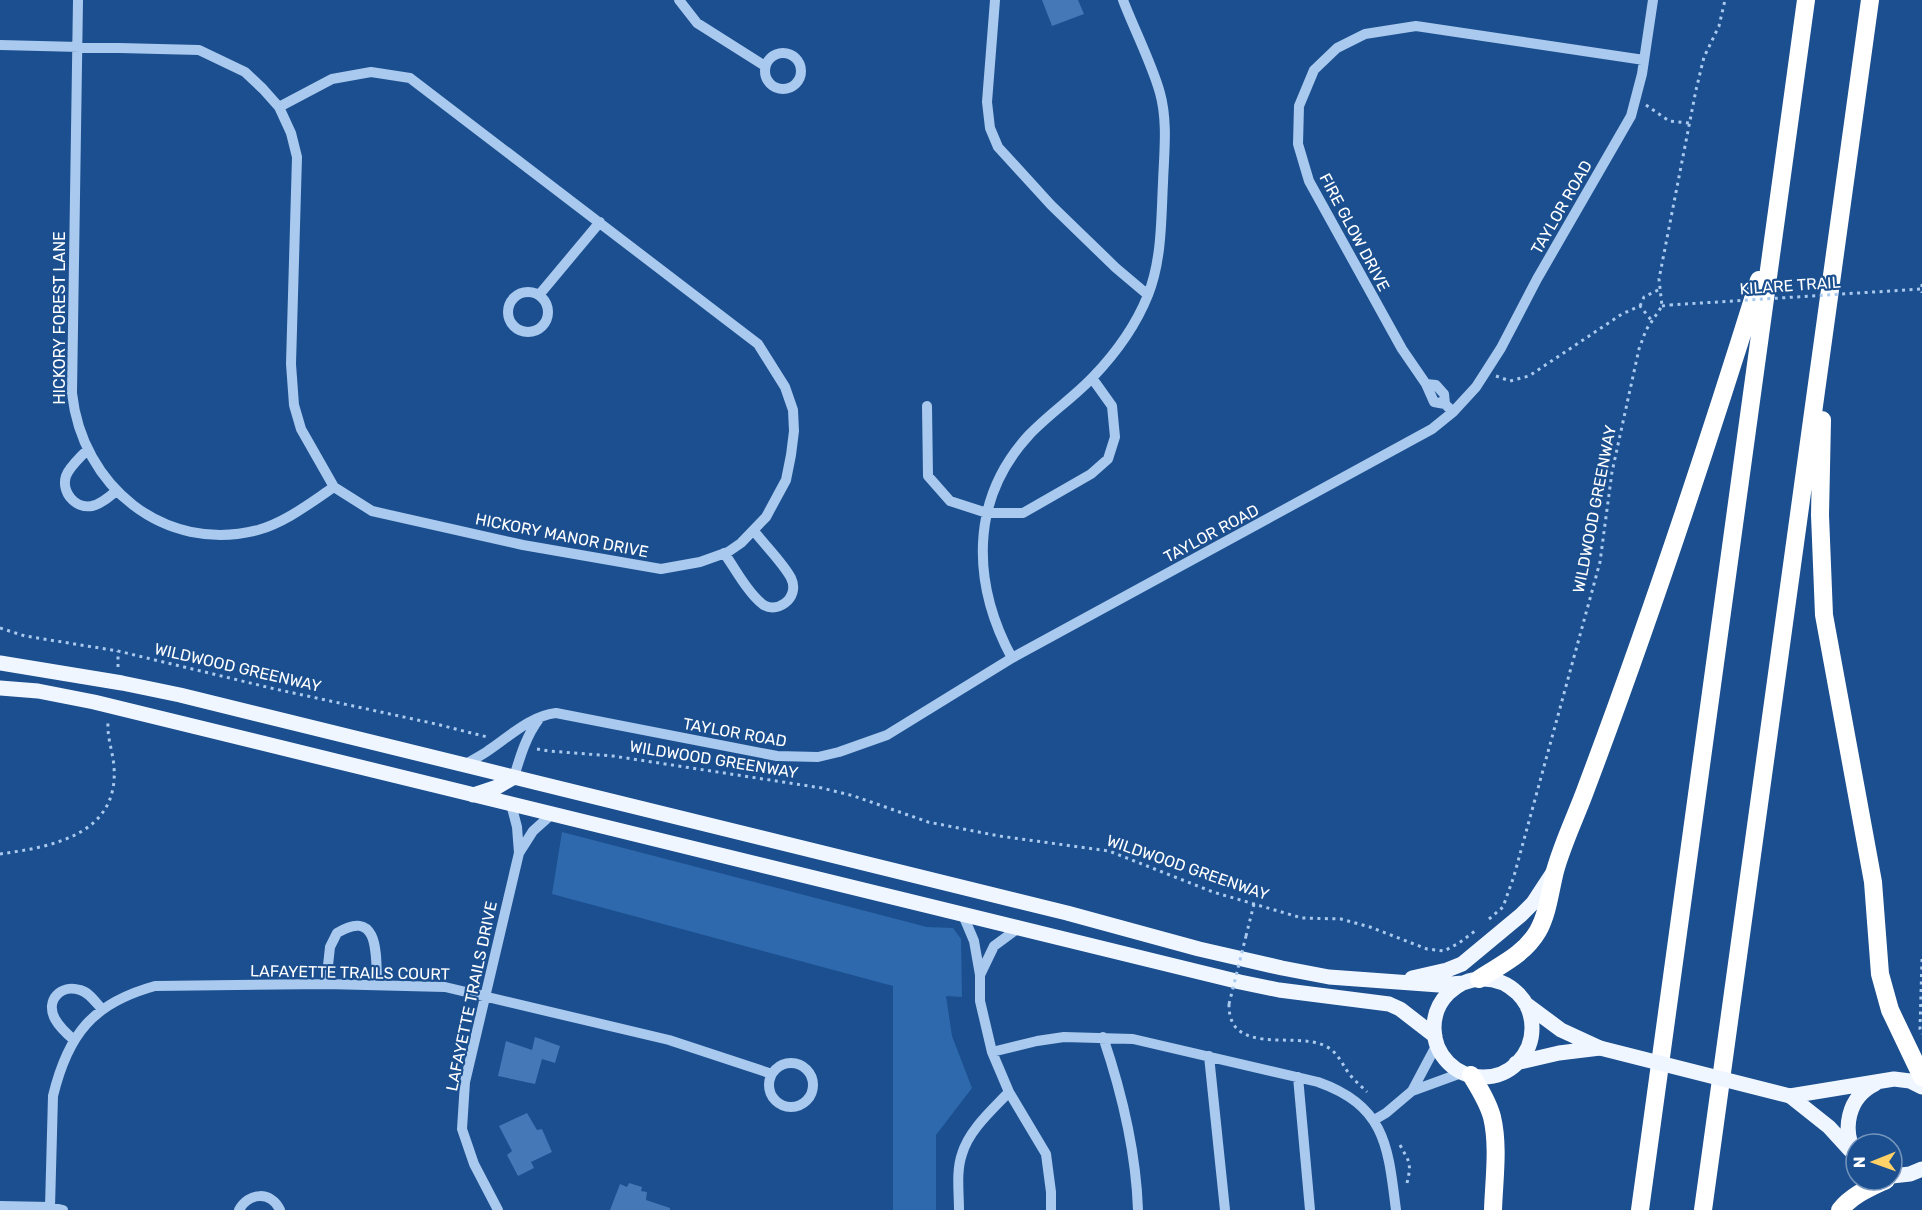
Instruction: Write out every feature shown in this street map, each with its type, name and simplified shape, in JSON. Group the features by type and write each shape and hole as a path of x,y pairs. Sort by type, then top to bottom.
{"highway":[{"path":"1640,1210 1806,0"},
{"path":"1703,1210 1870,0"},
{"path":"1471,981 1513,959 1529,945 1546,912 1556,869 1604,742 1694,486 1775,227"},
{"path":"1818,376 1822,407 1820,515 1824,615 1873,882 1880,974 1890,1010 1922,1077"},
{"path":"1468,1074 1485,1099 1492,1117 1493,1210"},
{"path":"1840,1210 1861,1192"}],"main road":[{"path":"0,663 180,695 1067,912 1259,963 1329,977 1439,985 1495,980 1509,986 1526,1004 1561,1030 1600,1048 1790,1096 1886,1080 1902,1079 1922,1087"},
{"path":"0,688 38,691 94,702 1240,982 1280,990 1389,1004 1400,1009 1436,1040 1450,1064 1468,1074 1495,1075 1516,1063 1526,1050 1531,1035 1531,1019 1526,1004"},
{"path":"472,795 497,788 514,777"},
{"path":"1398,981 1447,970 1462,964 1533,903 1556,869"},
{"path":"1436,1040 1435,1020 1440,1005 1450,992 1471,981"},
{"path":"1516,1063 1559,1053 1600,1048"},
{"path":"1848,1132 1850,1111 1864,1091 1886,1080"},
{"path":"1790,1096 1829,1127 1844,1143"}],"street":[{"name":"HICKORY FOREST LANE","path":"78,0 72,393 78,431 87,450 116,491 161,522 184,532 212,534 259,530 281,521 334,487"},
{"path":"679,0 697,23 765,66"},
{"path":"995,0 987,102 990,128 998,147 1051,205 1116,268 1148,295"},
{"path":"1012,658 998,629 987,597 982,568 983,536 987,513 1004,469 1017,449 1092,378 1116,351 1148,295 1161,241 1164,119 1160,93 1123,0"},
{"name":"TAYLOR ROAD","path":"464,765 488,752 515,730 540,717 556,713 777,756 818,757 858,746 887,735 1012,658 1432,429 1449,408 1476,387 1501,348 1537,279 1631,116 1644,60 1653,0"},
{"name":"FIRE GLOW DRIVE","path":"1449,408 1434,402 1426,384 1402,349 1309,181 1298,144 1299,106 1314,70 1337,48 1365,34 1416,26 1644,60"},
{"name":"HICKORY MANOR DRIVE","path":"0,45 199,50 245,72 279,107 291,133 297,157 291,364 294,405 301,429 334,487 372,511 523,545 661,569 700,562 724,553 741,543 754,531 766,517 786,480 794,431 793,410 785,387 758,344 410,78 372,72 332,79 279,107"},
{"path":"539,296 600,222"},
{"path":"927,406 928,476 950,501 987,513 1023,513 1091,474 1108,459 1115,437 1112,406 1092,378"},
{"path":"87,450 68,471 65,479 66,491 70,498 84,506 92,506 116,491"},
{"path":"724,553 760,603 774,608 786,604 793,592 791,578 754,531"},
{"path":"514,777 524,746 540,717"},
{"name":"LAFAYETTE TRAILS DRIVE","path":"497,1210 474,1164 462,1129 465,1082 519,853 518,827 511,804"},
{"name":"LAFAYETTE TRAILS DRIVE","path":"519,853 532,831 552,814"},
{"path":"963,915 974,941 980,975 980,1000 992,1052 1009,1092 1046,1154 1051,1210"},
{"path":"326,984 332,941 344,928 356,925 365,927 374,939 377,984"},
{"path":"980,975 994,946 1017,929"},
{"name":"LAFAYETTE TRAILS COURT","path":"50,1207 53,1096 57,1079 74,1040 89,1019 102,1009 132,992 155,986 377,984 445,987 484,994 669,1040 772,1074"},
{"path":"74,1040 53,1017 51,1004 57,993 67,989 82,990 102,1009"},
{"path":"992,1052 1064,1037 1132,1039 1298,1077 1336,1088 1353,1099 1374,1120 1383,1138 1389,1157 1396,1210"},
{"path":"1103,1037 1125,1113 1138,1210"},
{"path":"1412,1091 1436,1040"},
{"path":"1209,1056 1225,1210"},
{"path":"786,1063 800,1064 806,1068 813,1080 812,1094 801,1105 786,1106 779,1103 770,1092 769,1084 772,1074 786,1063"},
{"path":"1374,1120 1412,1091 1468,1074"},
{"path":"1298,1077 1310,1210"},
{"path":"959,1210 961,1156 965,1145 973,1132 1009,1092"},
{"path":"239,1210 248,1199 262,1196 275,1202 280,1210"},
{"path":"0,1206 50,1207 63,1210"}],"path":[{"path":"1662,306 1659,279 1689,123 1704,57 1719,26 1725,0"},
{"path":"1650,107 1669,121 1689,123"},
{"name":"KILARE TRAIL","path":"1662,306 1922,288"},
{"path":"1500,377 1510,381 1529,376 1622,314 1640,306 1644,297 1660,289"},
{"path":"1640,306 1652,321"},
{"name":"WILDWOOD GREENWAY","path":"524,746 549,751 613,756 822,788 854,796 928,822 999,836 1109,851 1192,884 1254,904 1302,918 1341,919 1370,927 1427,949 1444,951 1459,944 1503,907 1514,876 1600,562 1612,472 1639,350 1646,330 1662,306"},
{"name":"WILDWOOD GREENWAY","path":"0,628 25,636 118,651 501,741"},
{"path":"118,651 118,668"},
{"path":"0,854 40,849 74,838 93,824 105,807 112,791 114,768 107,733 108,722"},
{"path":"1254,904 1229,1004 1231,1019 1244,1035 1261,1040 1292,1039 1325,1045 1334,1051 1350,1076 1369,1094"},
{"path":"1922,959 1920,1029 1922,1034"}],"shaded area":[{"path":"562,832 927,927 953,928 961,939 962,997 946,996 952,1036 972,1088 936,1135 936,1210 893,1210 893,986 552,894"}],"building":[{"path":"1042,0 1078,0 1084,14 1052,26"},
{"path":"535,1037 560,1046 555,1063 542,1059 535,1084 498,1076 506,1041 532,1050"},
{"path":"527,1113 537,1130 542,1129 552,1152 531,1162 534,1168 518,1176 507,1155 512,1151 499,1126"},
{"path":"629,1183 642,1187 641,1191 647,1192 646,1200 670,1208 670,1210 610,1210 620,1184 627,1187"}]}
